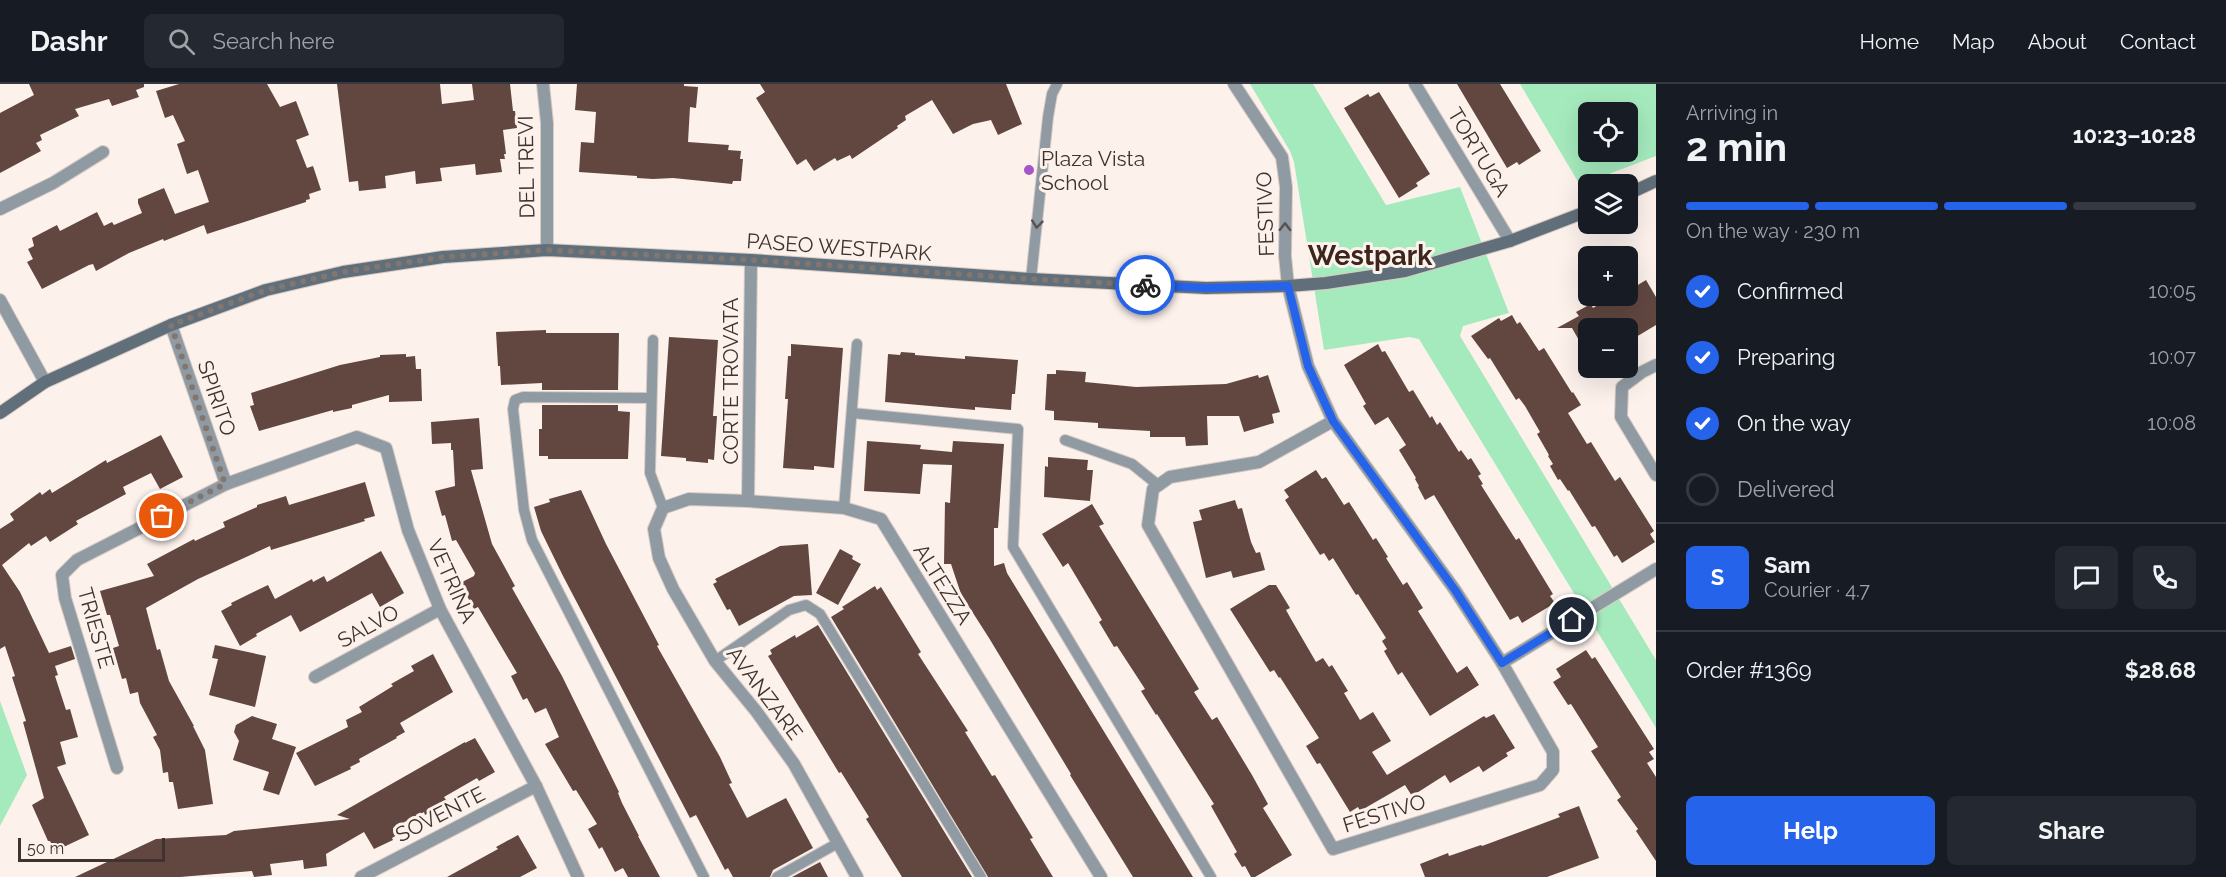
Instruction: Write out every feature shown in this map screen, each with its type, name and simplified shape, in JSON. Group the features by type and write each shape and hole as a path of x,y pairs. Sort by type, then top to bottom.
{"street":[{"name":"DEL TREVI","path":"543,84 547,123 547,250"},
{"name":"FESTIVO","path":"1158,485 1153,489 1148,525 1333,849 1540,785 1553,770 1553,752 1502,663 1455,590 1333,421 1308,366 1288,286 1285,256 1286,188 1282,157 1234,84"},
{"name":"TORTUGA","path":"1415,84 1510,241"},
{"path":"0,210 53,183 103,152"},
{"path":"1638,189 1656,181"},
{"name":"PASEO WESTPARK","path":"0,412 45,382 171,325 266,290 343,272 443,257 547,250 1206,288 1288,286 1326,284 1405,271 1510,241 1578,215"},
{"name":"CORTE TROVATA","path":"748,501 751,260"},
{"path":"0,300 45,382"},
{"name":"SPIRITO","path":"171,325 225,484"},
{"path":"1656,366 1642,372 1622,387 1621,417 1656,475"},
{"path":"1158,485 1170,477 1259,462 1333,421"},
{"name":"VETRINA","path":"225,484 357,437 387,448 408,530 440,609 536,786 578,877"},
{"name":"TRIESTE","path":"117,768 65,598 62,574 77,560 225,484"},
{"name":"ALTEZZA","path":"663,508 689,499 748,501 844,508 881,519 1101,877"},
{"name":"AVANZARE","path":"663,508 654,529 658,558 668,579 715,661 756,711 794,764 857,877"},
{"path":"1502,663 1656,569"},
{"name":"SALVO","path":"315,677 440,609"},
{"name":"SOVENTE","path":"361,877 536,786"}],"lane":[{"path":"1031,279 1048,117 1052,94 1057,84"},
{"path":"652,340 650,473 663,508"},
{"path":"844,508 857,344"},
{"path":"650,398 523,397 515,400 513,409 524,510 532,540 704,877"},
{"path":"852,413 1018,429 1013,547 1211,877"},
{"path":"1065,440 1132,464 1158,485"},
{"path":"715,661 789,610 806,605 820,615 981,877"},
{"path":"777,877 838,843"}],"green space":[{"path":"1250,84 1313,84 1386,205 1460,187 1509,313 1463,326 1460,336 1656,660 1656,728 1419,339 1409,337 1324,350 1294,162 1290,151"},
{"path":"1520,84 1656,84 1656,156 1609,174 1578,174 1578,182"},
{"path":"0,701 27,775 0,826"}],"building":[{"path":"29,84 144,84 144,87 136,90 139,97 112,106 109,99 75,109 79,116 40,135 42,140 36,143 41,151 0,173 0,113 34,95"},
{"path":"179,84 267,84 280,107 296,101 309,135 296,140 307,168 313,166 321,190 309,194 310,199 306,202 207,234 204,225 164,241 163,239 129,253 96,271 93,264 89,265 42,289 27,262 33,259 28,249 34,246 32,238 57,225 60,231 97,212 104,226 112,222 114,225 142,213 138,199 164,188 175,214 209,202 198,170 187,174 177,144 185,141 173,115 165,118 156,91"},
{"path":"337,84 440,84 442,104 474,100 472,84 510,84 517,128 503,130 506,154 504,154 505,159 500,159 502,172 476,175 475,164 440,168 442,181 416,184 415,171 385,176 386,188 359,191 358,181 349,182"},
{"path":"577,84 684,84 684,86 698,87 696,108 690,107 688,142 729,145 728,150 741,151 740,159 743,159 741,181 733,181 732,184 579,172 581,142 594,143 596,112 575,110"},
{"path":"760,84 1006,84 1022,124 998,135 991,120 973,124 953,134 932,100 905,116 906,120 897,126 898,128 852,159 850,155 837,161 835,158 814,171 806,159 797,165 756,98 765,92"},
{"path":"1457,84 1500,84 1541,151 1519,165 1517,162 1507,168"},
{"path":"1379,92 1430,174 1416,183 1418,186 1399,198 1344,108 1368,94 1370,97"},
{"path":"1646,280 1656,297 1656,325 1638,336 1638,318 1578,318 1578,338 1572,328 1557,328 1579,316 1576,312 1587,306 1593,308 1596,306 1638,306 1638,285"},
{"path":"1512,315 1517,324 1520,322 1539,351 1544,348 1573,392 1581,405 1568,413 1587,444 1591,442 1615,481 1620,477 1654,531 1650,534 1655,542 1622,563 1617,555 1614,557 1569,490 1560,479 1558,480 1550,466 1553,464 1549,455 1537,434 1540,432 1525,406 1519,398 1516,400 1490,358 1488,359 1471,336 1499,318 1501,321"},
{"path":"546,330 546,333 619,333 618,390 542,390 542,383 501,385 496,332"},
{"path":"669,337 718,340 713,416 717,416 714,460 708,459 708,463 661,456"},
{"path":"791,344 843,348 834,468 814,466 814,470 783,468 788,399 785,399"},
{"path":"1378,344 1382,352 1385,351 1409,392 1413,390 1430,418 1432,416 1437,425 1440,422 1459,452 1461,450 1468,460 1471,458 1481,474 1478,476 1483,484 1481,485 1516,540 1519,538 1553,594 1550,596 1555,603 1522,623 1518,616 1510,620 1434,495 1425,500 1416,478 1399,450 1406,445 1388,417 1375,425 1363,406 1366,404 1344,365"},
{"path":"901,352 965,359 965,356 1018,360 1011,410 975,407 975,410 885,402 888,354 900,355"},
{"path":"406,354 406,357 415,356 416,369 421,369 422,401 389,402 389,395 352,405 352,408 333,412 333,410 259,431 250,406 254,405 251,393 340,365 380,357 380,355"},
{"path":"1056,370 1086,372 1085,382 1136,387 1226,384 1258,375 1259,378 1268,375 1280,412 1272,414 1274,423 1244,432 1239,416 1207,416 1208,445 1186,446 1185,437 1150,437 1150,431 1098,428 1098,423 1054,420 1054,411 1045,410 1047,374 1056,374"},
{"path":"542,405 618,405 618,411 630,412 628,459 548,459 548,456 539,456"},
{"path":"479,418 483,469 471,470 492,544 515,586 512,588 562,676 638,836 660,877 628,877 623,868 615,872 602,847 599,849 588,829 597,824 576,790 573,791 545,744 559,737 546,708 535,713 527,698 523,700 511,676 517,673 478,607 474,609 460,583 474,576 475,573 456,540 452,541 435,491 455,486 453,450 451,450 451,443 432,444 431,422"},
{"path":"161,435 183,477 160,489 151,473 123,487 126,494 76,521 78,524 50,542 46,536 31,546 29,543 2,565 20,592 49,653 71,646 75,659 55,666 58,675 55,676 66,710 70,709 78,737 60,742 66,764 57,767 89,835 55,851 32,805 44,798 23,722 26,721 12,677 15,676 5,646 0,649 0,529 14,520 10,514 40,492 42,495 50,489 52,493 106,460 107,463"},
{"path":"867,441 921,445 920,449 952,452 953,441 1004,444 998,528 994,528 994,566 1004,563 1007,573 1193,877 1133,877 989,638 966,602 964,603 951,564 944,564 945,502 950,503 952,465 923,464 920,494 864,491"},
{"path":"1048,457 1088,460 1087,470 1093,470 1090,501 1044,497 1045,466 1048,467"},
{"path":"1316,470 1322,479 1326,477 1344,505 1349,502 1373,540 1376,538 1403,585 1407,582 1423,608 1418,611 1457,673 1467,666 1479,685 1430,716 1402,672 1398,675 1384,651 1387,649 1382,641 1386,638 1358,594 1356,595 1333,558 1329,561 1324,553 1320,555 1285,500 1289,497 1284,490"},
{"path":"365,482 375,516 271,550 270,546 198,579 146,608 157,650 160,649 169,681 205,750 213,804 178,809 173,782 169,782 168,772 163,773 160,750 153,737 157,735 140,703 138,692 130,694 126,678 122,679 113,648 119,646 100,591 154,576 147,564 194,539 195,541 225,527 223,522 257,505 286,496 289,505"},
{"path":"581,490 606,544 659,645 657,646 720,757 732,783 729,784 747,818 786,798 813,848 773,870 770,877 733,877 728,868 725,870 696,815 690,818 541,531 534,507 550,502 549,499"},
{"path":"1235,500 1238,509 1242,508 1251,542 1256,553 1260,552 1265,570 1233,578 1231,571 1206,578 1193,522 1202,520 1199,510"},
{"path":"1092,504 1104,524 1099,526 1199,689 1194,692 1212,720 1217,717 1252,775 1268,804 1263,808 1292,855 1255,877 1251,877 1234,854 1237,852 1211,806 1214,804 1141,691 1145,689 1117,646 1114,647 1099,622 1102,620 1068,563 1063,567 1042,534"},
{"path":"808,544 812,595 794,596 739,626 713,584 717,582 715,579 780,546"},
{"path":"840,549 853,556 852,559 861,564 838,605 816,593"},
{"path":"381,551 404,593 380,607 372,593 300,632 291,615 256,634 257,636 240,646 221,611 232,605 231,603 268,585 275,599 312,579 313,582 324,576 327,582"},
{"path":"1269,585 1276,585 1290,608 1286,610 1316,662 1323,658 1329,667 1332,665 1348,691 1344,693 1360,720 1373,712 1391,741 1372,752 1387,775 1484,716 1486,718 1494,714 1515,748 1506,753 1508,756 1483,772 1479,766 1450,783 1445,775 1412,796 1405,785 1360,811 1358,807 1350,812 1320,763 1317,764 1306,746 1319,738 1280,677 1274,670 1270,672 1230,609"},
{"path":"875,586 877,590 881,587 921,652 918,654 968,731 965,732 992,776 995,775 1033,838 1030,839 1053,877 988,877 831,617 844,609 842,607"},
{"path":"818,625 972,877 902,877 866,819 869,817 841,772 839,773 768,656 772,654 770,650"},
{"path":"215,645 266,656 255,707 209,695 218,659 212,658"},
{"path":"1586,650 1592,659 1595,657 1654,749 1649,752 1654,759 1647,763 1656,777 1656,861 1636,831 1638,829 1617,800 1621,797 1591,751 1598,747 1571,704 1568,705 1553,682 1561,677 1556,669"},
{"path":"433,654 453,692 400,723 405,732 397,738 359,759 360,762 350,767 351,769 315,786 296,753 348,727 346,720 362,712 359,707 414,671 411,666"},
{"path":"252,716 277,724 272,739 296,747 279,795 263,790 269,772 233,760 239,741 234,732 236,725"},
{"path":"475,738 495,772 479,781 477,778 444,797 448,803 393,828 397,835 392,838 393,840 374,849 364,832 326,854 327,866 304,869 303,860 270,864 272,875 254,877 252,871 180,877 75,877 156,839 226,835 234,831 350,819 337,815"},
{"path":"1579,806 1599,858 1547,877 1425,877 1420,864 1448,853 1449,856 1482,846 1560,817 1558,814"},
{"path":"518,835 537,868 520,877 447,877 498,849 496,847"},
{"path":"820,862 828,877 792,877"}],"way so far":[{"path":"162,516 225,484 171,325 266,290 343,272 443,257 547,250 751,260 1145,285"}],"place":[{"name":"Plaza Vista School","path":"1029,170"}],"district":[{"name":"Westpark","path":"1370,255"}],"route":[{"path":"1145,285 1206,288 1288,286 1308,366 1333,421 1455,590 1502,663 1572,620"}]}
